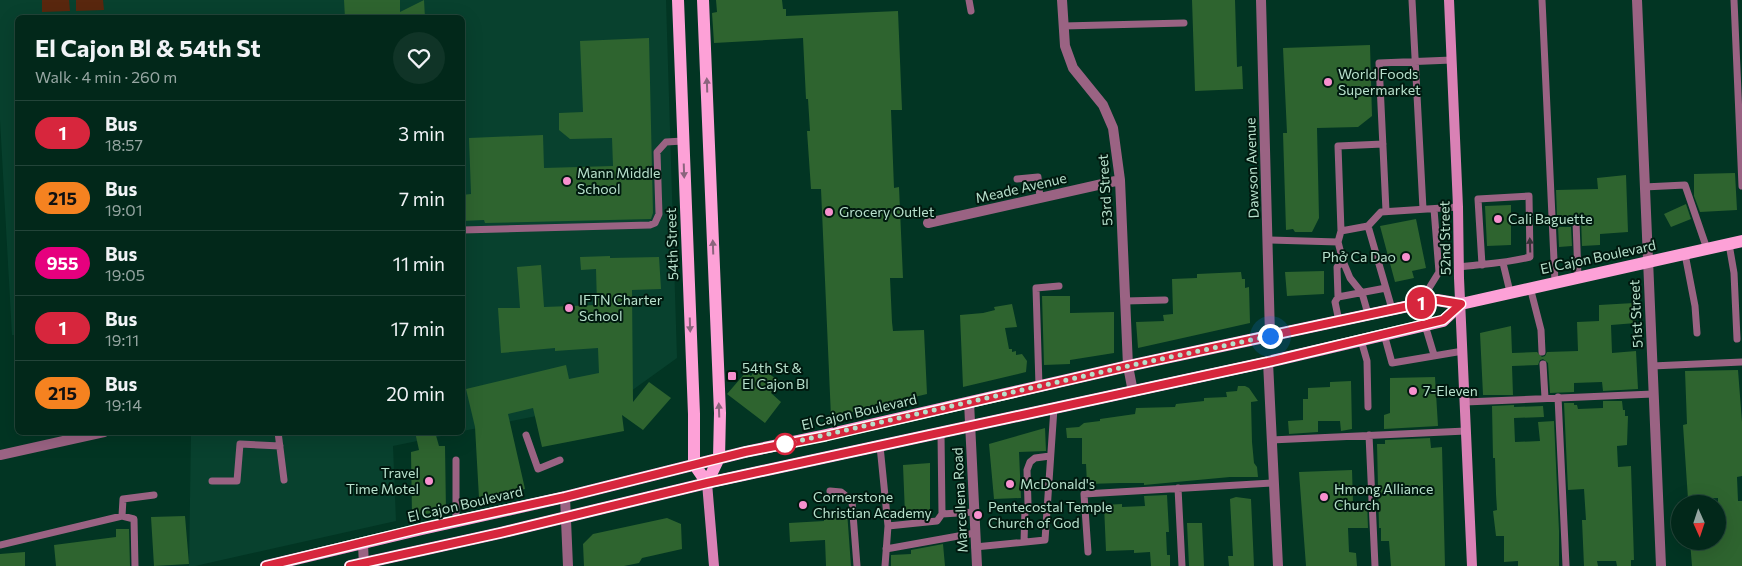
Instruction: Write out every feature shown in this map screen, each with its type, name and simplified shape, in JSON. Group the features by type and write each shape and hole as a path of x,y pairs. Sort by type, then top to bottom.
{"main road":[{"name":"54th Street","path":"678,0 694,414 694,464"},
{"path":"694,464 707,483 719,458 720,413 703,0"},
{"name":"El Cajon Boulevard","path":"266,566 565,497 719,458 1128,366 1437,300 1461,304 1742,242"},
{"name":"El Cajon Boulevard","path":"350,566 500,533 707,483 1133,392 1425,325 1443,320 1461,304"}],"street":[{"name":"53rd Street","path":"1062,0 1065,46 1073,68 1102,105 1113,128 1120,180 1128,366 1133,392"},
{"name":"Dawson Avenue","path":"1261,0 1270,336"},
{"name":"52nd Street","path":"1449,0 1472,566"},
{"name":"51st Street","path":"1637,0 1661,566"},
{"name":"Meade Avenue","path":"928,223 1120,180"},
{"path":"1268,362 1278,566"},
{"name":"Marcellena Road","path":"969,402 977,566"},
{"path":"0,455 90,435"},
{"path":"707,483 714,566"},
{"path":"565,497 568,566"},
{"path":"363,544 364,564"}],"lane":[{"path":"969,0 971,11"},
{"path":"1412,0 1423,209"},
{"path":"1542,0 1555,282"},
{"path":"1734,0 1742,186"},
{"path":"1063,26 1184,23"},
{"path":"1386,211 1379,63 1452,60"},
{"path":"465,230 655,223 659,214 657,152 666,142 683,141"},
{"path":"1368,314 1362,293 1350,278 1338,242 1342,231 1338,146 1383,144"},
{"path":"1017,179 1038,176 1040,198"},
{"path":"1644,187 1685,185 1707,249"},
{"path":"1459,267 1482,265 1503,263 1530,257 1529,196 1478,199 1482,265"},
{"path":"1342,231 1368,226 1381,212 1458,207"},
{"path":"1427,302 1426,293 1438,272 1434,209"},
{"path":"1552,222 1576,221 1578,277"},
{"path":"1368,226 1392,309"},
{"path":"1267,240 1338,242"},
{"path":"1729,244 1734,272 1737,338"},
{"path":"1685,254 1695,306 1697,333"},
{"path":"1339,320 1335,302 1338,297 1337,267 1343,261"},
{"path":"1503,263 1510,292"},
{"path":"1038,386 1036,288 1059,286"},
{"path":"1338,297 1386,288"},
{"path":"1530,288 1541,330 1542,352"},
{"path":"1125,302 1165,300"},
{"path":"1425,325 1434,355"},
{"path":"1384,334 1392,363 1463,351"},
{"path":"1361,340 1367,361 1368,407"},
{"path":"1652,366 1742,362"},
{"path":"1543,364 1545,398"},
{"path":"1465,402 1653,394"},
{"path":"1558,397 1566,566"},
{"path":"975,547 1045,540 1054,408"},
{"path":"1271,440 1466,431"},
{"path":"888,526 937,521 942,514 941,433"},
{"path":"526,434 538,469 560,460"},
{"path":"278,435 284,480"},
{"path":"1369,435 1375,566"},
{"path":"212,481 237,481 240,444 280,446"},
{"path":"880,446 888,526 885,566"},
{"path":"1024,542 1025,509 1028,504 1027,470 1030,462 1035,458 1050,456"},
{"path":"456,460 456,521"},
{"path":"1088,552 1084,494 1273,483"},
{"path":"1178,488 1182,566"},
{"path":"830,491 842,492 852,501 857,566"},
{"path":"122,516 123,499 154,495"},
{"path":"942,514 974,512"},
{"path":"0,545 122,516 134,519 135,566"},
{"path":"886,549 975,533"}],"shaded area":[{"name":"Mann Middle School","path":"0,0 666,0 677,358 620,399 465,431 465,15 15,15 15,335 12,335 0,120"},
{"path":"42,0 69,0 70,11 42,12"},
{"path":"76,0 103,0 104,10 76,11"},
{"path":"191,435 446,435 393,446 396,521 189,566"}],"building":[{"path":"344,0 400,0 400,12 424,0 425,15 345,15"},
{"path":"716,0 782,0 783,9 786,9 786,16 898,11 902,110 891,110 894,188 899,187 903,278 890,278 892,322 893,331 924,330 927,394 831,417 821,189 811,189 807,131 810,131 808,99 806,99 803,38 714,43 712,13 717,12"},
{"path":"1192,0 1235,0 1237,67 1242,66 1243,89 1195,91"},
{"path":"649,38 653,213 651,219 485,223 484,220 465,221 465,195 471,194 469,138 543,135 544,168 613,166 612,138 570,139 559,130 559,113 583,112 580,41"},
{"name":"World Foods Supermarket","path":"1370,45 1372,116 1358,127 1317,128 1319,218 1312,232 1295,232 1293,229 1286,230 1283,133 1287,133 1283,48"},
{"path":"1735,173 1737,210 1700,212 1694,196 1694,174"},
{"path":"1626,175 1628,232 1600,234 1600,245 1582,246 1581,219 1576,216 1557,216 1556,190 1598,189 1597,178"},
{"path":"1686,204 1691,219 1671,227 1664,214"},
{"name":"Cali Baguette","path":"1511,205 1511,245 1487,246 1485,206"},
{"name":"Phở Ca Dao","path":"1416,219 1426,268 1412,271 1414,278 1395,282 1380,226"},
{"path":"1558,227 1571,227 1572,246 1559,247"},
{"path":"610,256 610,258 659,257 661,289 632,290 633,402 649,382 671,398 643,430 622,415 624,431 542,447 533,408 508,414 525,489 479,498 475,427 466,389 566,365 569,379 599,373 598,348 555,351 555,348 501,353 498,308 520,308 517,267 541,265 544,307 597,305 596,269 581,270 580,257"},
{"path":"1324,271 1324,294 1287,296 1285,272"},
{"path":"1241,272 1242,279 1245,279 1245,288 1249,287 1250,323 1138,348 1136,322 1164,321 1163,315 1173,314 1172,279 1197,278 1197,274"},
{"path":"1042,296 1070,296 1070,313 1114,312 1114,353 1070,360 1070,364 1044,365"},
{"path":"1634,303 1636,323 1611,325 1612,353 1636,351 1638,389 1603,391 1602,382 1574,383 1574,392 1550,393 1548,363 1543,359 1540,360 1538,365 1512,366 1513,395 1483,395 1480,333 1511,326 1512,353 1537,352 1542,357 1547,352 1578,351 1577,322 1599,321 1599,305"},
{"path":"1012,304 1017,327 1005,328 1009,349 1012,349 1012,352 1016,351 1016,355 1022,354 1027,361 1026,372 963,387 960,315 983,313 995,310 994,307"},
{"path":"758,366 779,381 771,393 781,402 765,423 727,394 746,372 751,376"},
{"path":"1738,370 1742,422 1742,476 1737,477 1738,501 1742,501 1742,566 1692,566 1691,550 1726,550 1726,495 1688,495 1683,425 1687,424 1685,371"},
{"path":"1435,377 1438,426 1384,429 1384,415 1390,413 1390,378"},
{"path":"1351,381 1352,429 1341,431 1340,421 1318,421 1318,432 1289,434 1288,421 1303,420 1303,399 1308,399 1308,388 1330,387 1330,382"},
{"path":"1238,386 1249,388 1258,401 1251,402 1252,442 1254,463 1257,467 1258,477 1230,477 1144,485 1144,483 1087,484 1086,464 1082,464 1082,438 1067,438 1066,428 1079,427 1084,423 1100,421 1100,419 1135,414 1136,408 1175,407 1176,404 1204,401 1204,398 1227,397 1226,392 1237,391"},
{"path":"1603,401 1622,401 1625,416 1628,416 1627,445 1617,446 1618,467 1631,466 1634,560 1631,560 1631,566 1617,566 1616,561 1597,561 1598,566 1584,566 1582,520 1586,520 1584,489 1568,490 1564,403 1574,403 1578,409 1603,408"},
{"path":"1514,405 1514,407 1543,406 1544,417 1514,418 1515,442 1540,441 1538,422 1554,421 1559,566 1518,566 1518,561 1504,562 1504,536 1496,536 1493,511 1497,510 1492,406"},
{"path":"1045,428 1046,451 1019,452 1021,498 994,499 989,444"},
{"name":"Travel Time Motel","path":"416,435 436,435 439,446 445,446 446,512 412,515 411,452 419,450"},
{"path":"1430,438 1431,448 1442,447 1445,566 1391,566 1389,541 1381,541 1381,528 1379,528 1377,444 1385,444 1385,440"},
{"path":"930,463 930,512 905,514 903,465"},
{"path":"1352,470 1353,502 1367,501 1368,528 1348,528 1349,552 1356,553 1357,566 1306,566 1299,472"},
{"path":"1167,495 1169,532 1166,532 1167,555 1170,555 1170,566 1151,566 1150,552 1134,553 1134,550 1106,551 1104,505 1122,504 1122,507 1145,506 1144,496"},
{"path":"1236,497 1251,499 1254,566 1229,566 1228,556 1233,556 1230,499"},
{"path":"828,510 847,511 851,566 826,566 825,540 790,542 789,523 824,521 824,512 828,512"},
{"path":"185,516 189,564 154,566 151,517"},
{"path":"667,518 681,524 682,549 642,558 639,563 624,566 584,566 583,544 593,534"},
{"path":"1187,523 1202,523 1204,566 1189,566"},
{"path":"116,529 129,529 130,566 56,566 54,545 116,537"},
{"path":"943,544 945,566 891,566 891,555 911,554 911,550"},
{"path":"25,552 25,566 0,566 0,554"}],"bus line":[{"name":"1","path":"266,566 363,544 422,528 565,497 745,452 826,436 1128,366 1437,300 1461,304 1443,320 1268,362 707,483 500,533 350,566"}],"place":[{"name":"World Foods Supermarket","path":"1328,82"},
{"name":"Mann Middle School","path":"567,181"},
{"name":"Grocery Outlet","path":"829,212"},
{"name":"Cali Baguette","path":"1498,219"},
{"name":"Phở Ca Dao","path":"1406,257"},
{"name":"IFTN Charter School","path":"569,308"},
{"name":"54th St & El Cajon Bl","path":"732,376"},
{"name":"7-Eleven","path":"1413,391"},
{"name":"Travel Time Motel","path":"429,481"},
{"name":"McDonald's","path":"1010,484"},
{"name":"Hmong Alliance Church","path":"1324,497"},
{"name":"Cornerstone Christian Academy","path":"803,505"},
{"name":"Pentecostal Temple Church of God","path":"978,515"}],"route":[{"path":"785,444 1128,366 1270,336"}]}
